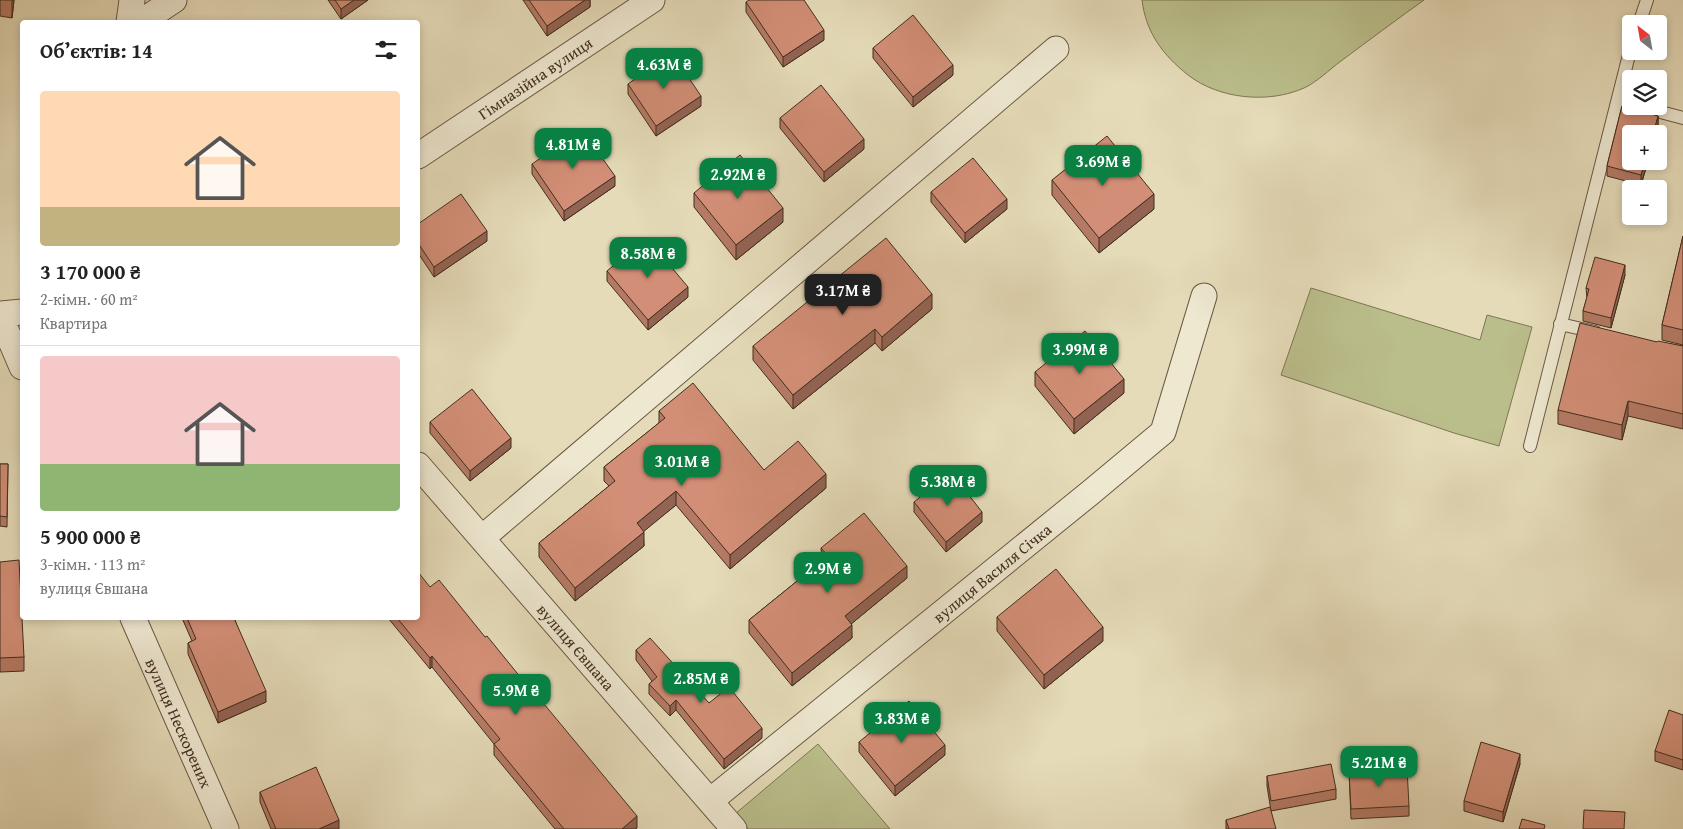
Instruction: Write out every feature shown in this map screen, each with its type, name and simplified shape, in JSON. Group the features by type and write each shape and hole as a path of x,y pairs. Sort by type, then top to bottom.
{"street":[{"path":"130,20 132,0"},
{"path":"144,20 174,0"},
{"name":"Гімназійна вулиця","path":"420,155 652,0"},
{"path":"482,538 1056,49"},
{"name":"вулиця Василя Січка","path":"710,802 1163,432 1204,296"},
{"path":"20,312 0,315 20,362"},
{"name":"вулиця Євшана","path":"420,467 734,829"},
{"name":"вулиця Нескорених","path":"134,620 226,829"}],"lane":[{"path":"1642,15 1647,0"},
{"path":"1530,446 1627,60"},
{"path":"1617,101 1622,102"},
{"path":"1667,114 1683,118"},
{"path":"1560,324 1608,335"}],"green space":[{"path":"1142,0 1424,0 1304,88 1290,93 1260,97 1229,94 1200,83 1188,75 1157,42 1147,23"},
{"path":"1311,288 1480,340 1487,315 1532,327 1499,446 1454,433 1281,375"},
{"path":"818,744 890,829 748,829 735,814"}],"building":[{"path":"335,0 354,0 341,9"},
{"path":"529,0 585,0 547,26"},
{"path":"749,0 804,0 824,30 783,57 746,2"},
{"path":"913,15 953,65 913,97 873,48"},
{"path":"672,53 701,96 656,126 628,84"},
{"path":"821,85 864,139 824,172 780,118"},
{"path":"1622,106 1622,115 1658,116 1656,125 1622,125 1622,170 1607,166"},
{"path":"582,130 615,176 564,211 532,164"},
{"path":"1107,136 1154,194 1099,238 1052,180"},
{"path":"740,155 783,208 736,245 694,193"},
{"path":"973,158 1007,199 965,233 931,192"},
{"path":"1622,170 1642,170 1641,175"},
{"path":"461,194 487,231 434,267 420,246 420,223"},
{"path":"1683,236 1683,330 1662,325"},
{"path":"647,238 688,287 648,320 607,271"},
{"path":"886,238 932,294 882,337 875,329 793,395 753,346"},
{"path":"1595,257 1625,265 1611,318 1583,311 1589,289 1586,288"},
{"path":"1580,323 1657,342 1683,346 1683,414 1628,401 1622,425 1558,410"},
{"path":"1085,331 1124,379 1074,419 1035,372"},
{"path":"693,383 764,470 798,441 826,474 730,555 676,491 637,523 644,532 575,588 539,543 615,481 604,467 665,418 659,411"},
{"path":"472,389 511,438 470,471 430,422"},
{"path":"0,464 8,464 7,517 0,516"},
{"path":"951,472 982,512 946,542 914,502"},
{"path":"864,513 907,566 845,616 852,625 792,673 749,620 828,556 821,548"},
{"path":"19,560 20,620 22,620 24,657 0,658 0,562"},
{"path":"1056,569 1103,627 1044,675 997,617"},
{"path":"420,574 430,587 439,580 637,816 622,829 564,829 494,744 500,739 432,656 430,658 399,620 420,620"},
{"path":"188,620 235,620 266,691 218,712 188,643 196,639"},
{"path":"650,638 709,703 729,687 762,728 724,759 676,700 670,706 649,684 657,677 636,650"},
{"path":"909,701 945,745 895,786 859,742"},
{"path":"1669,710 1683,715 1683,760 1655,751"},
{"path":"1481,742 1520,754 1503,812 1464,801"},
{"path":"1331,764 1336,789 1271,801 1267,776"},
{"path":"316,767 339,820 319,829 276,829 260,792"},
{"path":"1407,768 1409,806 1351,809 1349,771"},
{"path":"1270,807 1276,829 1229,829 1226,820"},
{"path":"1584,810 1625,812 1624,829 1583,829"},
{"path":"1522,819 1545,825 1544,829 1519,829"}]}
